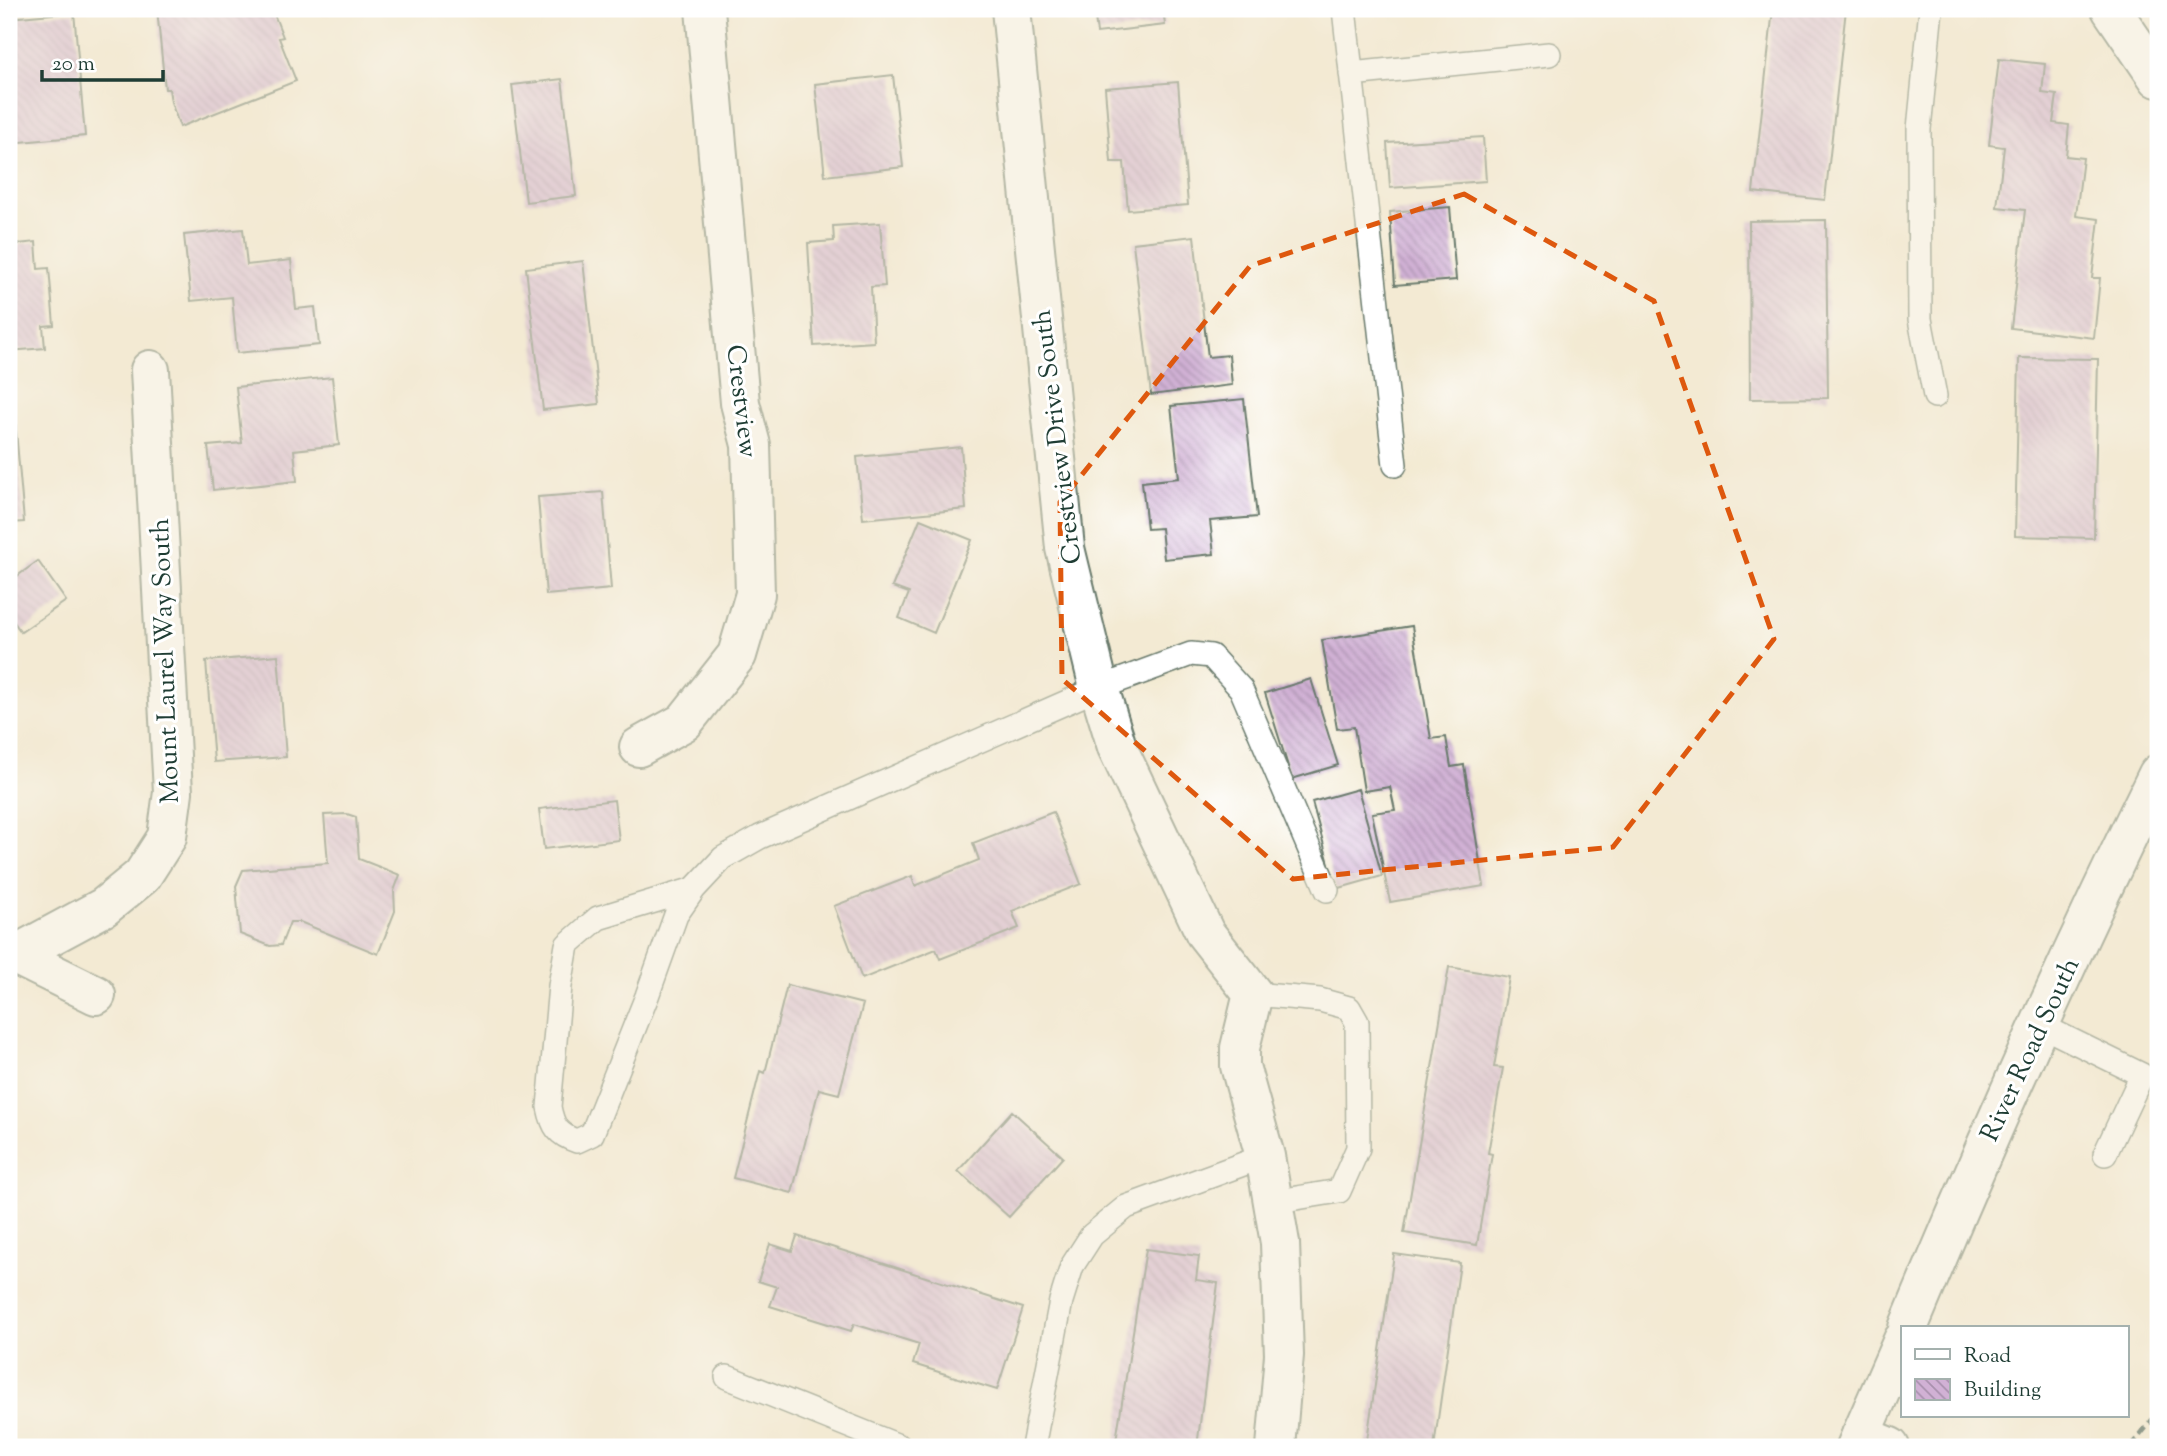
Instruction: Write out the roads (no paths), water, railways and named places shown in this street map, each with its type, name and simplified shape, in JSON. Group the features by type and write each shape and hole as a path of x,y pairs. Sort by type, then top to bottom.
{"street":[{"name":"Crestview","path":"639,747 684,722 737,655 755,594 751,444 740,403 705,9"},
{"name":"Crestview Drive South","path":"1011,9 1065,548 1099,688 1117,747 1205,933 1253,994"},
{"path":"2111,9 2156,69"},
{"name":"Mount Laurel Way South","path":"11,954 104,907 142,876 167,837 173,792 150,370"},
{"name":"River Road South","path":"1909,1326 1982,1151 2108,876 2158,774"},
{"path":"11,954 96,995"},
{"path":"1253,994 1240,1048 1240,1066 1265,1156 1280,1243 1284,1355 1276,1447"},
{"path":"1869,1443 1901,1346"}],"lane":[{"path":"1344,9 1395,465"},
{"path":"1931,9 1919,129 1920,319 1935,396"},
{"path":"1351,74 1549,54"},
{"path":"694,890 598,918 567,944 560,986 549,1107 552,1124 562,1136 578,1141 592,1134 676,915 723,858 760,837 1099,688 1191,654 1212,656 1241,689 1327,890"},
{"path":"1253,994 1320,1000 1349,1009 1357,1022 1358,1148 1339,1191 1272,1202"},
{"path":"2040,1025 2142,1074 2105,1154"},
{"path":"1033,1447 1061,1301 1072,1266 1091,1236 1126,1207 1265,1156"},
{"path":"727,1377 901,1447"}],"railway":[{"path":"2130,1447 2158,1413"}]}
